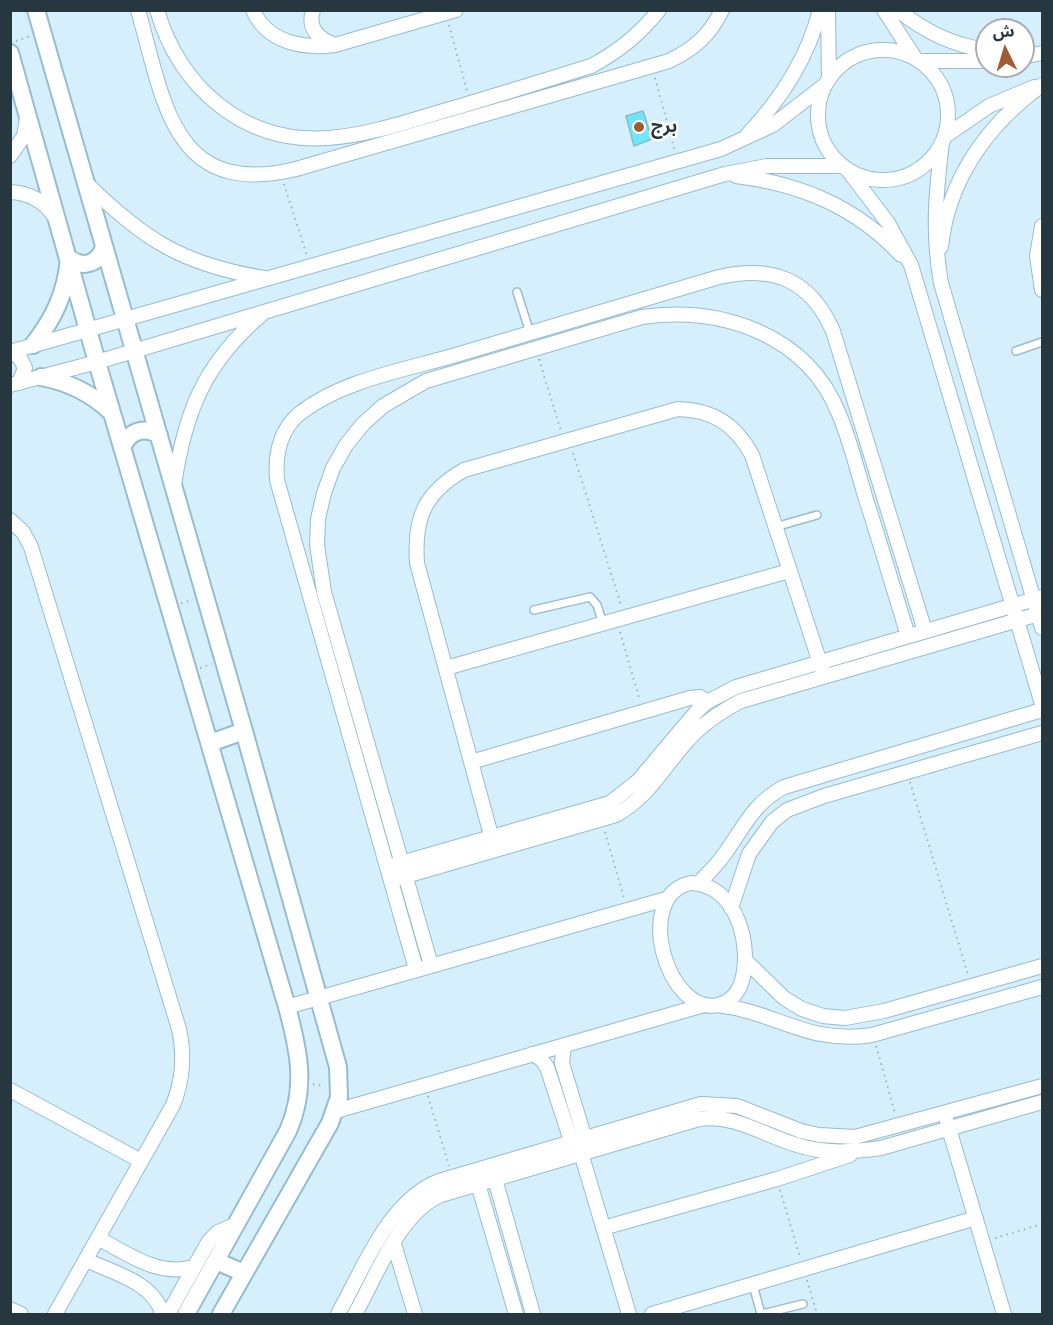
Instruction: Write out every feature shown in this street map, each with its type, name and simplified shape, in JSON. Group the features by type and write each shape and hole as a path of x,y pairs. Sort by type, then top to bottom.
{"street":[{"path":"36,10 224,659 338,1067 340,1088 336,1111 221,1314"},
{"path":"253,10 263,26 288,43 303,47 335,45 451,12"},
{"path":"313,10 311,25 316,34 335,45"},
{"path":"660,10 630,42 610,56 530,86 379,129 335,137 304,137 271,130 239,118 202,92 176,58 158,13 140,16 173,127 183,142 211,165 227,172 245,175 281,172 652,67 688,52 703,39 722,10"},
{"path":"742,140 775,103 796,69 820,10"},
{"path":"828,10 827,82 818,109 820,134 832,156 845,167 888,223 911,265 1042,704"},
{"path":"884,10 917,60"},
{"path":"898,10 932,33 975,47"},
{"path":"11,352 678,162 742,140 773,125 827,82 846,62 868,52 900,52 917,60 930,70 945,96 948,110 934,212 938,267 1038,598 1042,628"},
{"path":"10,53 97,362 296,1041 301,1082 299,1099 288,1131 186,1314"},
{"path":"917,60 975,61"},
{"path":"15,384 97,362 725,174 767,166 845,167 871,179 888,180 905,176 920,168 933,157 943,139 1001,99 1042,85"},
{"path":"938,267 942,236 950,205 962,175 978,148 998,123 1042,85"},
{"path":"530,86 535,100"},
{"path":"10,156 24,136 28,116"},
{"path":"725,174 795,187 828,200 859,217 886,239 911,265"},
{"path":"85,182 131,225 178,255 232,273 269,279"},
{"path":"10,192 32,197 47,205 56,218"},
{"path":"1042,226 1037,256 1042,290"},
{"path":"69,258 80,265 87,265 98,259 104,247"},
{"path":"33,345 48,326 60,304 67,281 69,258"},
{"path":"416,969 288,528 275,463 286,429 297,416 332,395 398,372 530,333 740,273 760,272 779,276 805,291 825,313 833,331 925,631"},
{"path":"174,487 187,420 200,389 217,360 239,334 264,312"},
{"path":"431,965 324,592 317,545 320,510 333,468 363,424 405,391 448,374 642,317 669,313 724,318 765,334 800,360 828,393 844,429 908,636"},
{"path":"530,333 535,348"},
{"path":"11,352 20,358 25,368 15,384"},
{"path":"398,372 405,391"},
{"path":"41,377 64,382 85,392 112,413"},
{"path":"494,844 417,563 417,526 423,508 440,486 464,470 566,439 678,409 697,410 715,415 730,425 743,439 752,455 821,668"},
{"path":"844,429 862,424"},
{"path":"122,448 130,435 137,431 152,431 159,435"},
{"path":"10,520 23,532 31,547 182,1040 183,1061 178,1094 55,1314"},
{"path":"446,668 789,571"},
{"path":"388,874 494,844 602,821 630,807 642,797 689,739 722,711 821,668 908,636 1038,598"},
{"path":"494,844 610,803 638,781 679,729 707,702 736,687 1040,613"},
{"path":"471,762 695,697 707,702"},
{"path":"698,884 722,858 749,814 773,793 801,780 1042,710"},
{"path":"210,743 244,731"},
{"path":"731,908 749,854 772,822 787,810 929,765 1042,733"},
{"path":"923,745 929,765"},
{"path":"287,1007 666,899 677,888 698,884 710,888 731,908 742,928 746,961 738,989 729,1000 336,1111"},
{"path":"666,899 660,934 665,958 683,991 710,1005 746,1010 812,1034 842,1038 872,1035 1042,987"},
{"path":"746,961 784,998 802,1009 823,1016 845,1018 867,1016 1042,966"},
{"path":"867,1016 872,1035"},
{"path":"564,1046 562,1063 585,1138 585,1146 581,1153 629,1314"},
{"path":"532,1054 541,1059 547,1067 570,1142 575,1151 581,1153"},
{"path":"355,1314 408,1220 428,1193 452,1177 689,1107 713,1103 737,1106 819,1136 855,1137 899,1127 1042,1086"},
{"path":"10,1090 141,1161"},
{"path":"339,1314 396,1212 412,1195 478,1184 713,1117 738,1122 799,1146 819,1150 860,1150 881,1148 1042,1105"},
{"path":"945,1114 1004,1314"},
{"path":"603,1228 777,1179 860,1150"},
{"path":"495,1179 533,1314"},
{"path":"478,1184 516,1314"},
{"path":"652,1314 976,1218"},
{"path":"168,1314 213,1236 237,1224"},
{"path":"98,1238 156,1268 171,1271 194,1268"},
{"path":"394,1244 415,1314"},
{"path":"86,1260 146,1288 156,1299 162,1314"},
{"path":"216,1261 244,1273"},
{"path":"146,1288 156,1268"},
{"path":"10,1309 21,1314"}],"lane":[{"path":"517,292 530,333"},
{"path":"1016,351 1042,342"},
{"path":"775,527 817,515"},
{"path":"534,610 590,597 615,620"},
{"path":"753,1285 761,1314 803,1304"}],"path":[{"path":"451,12 470,103"},
{"path":"10,42 42,32"},
{"path":"652,67 678,162"},
{"path":"281,172 310,267"},
{"path":"535,348 566,439 615,620 644,712"},
{"path":"170,607 205,596"},
{"path":"189,672 224,659"},
{"path":"907,772 972,986"},
{"path":"602,821 627,910"},
{"path":"872,1035 899,1127"},
{"path":"301,1082 340,1088"},
{"path":"425,1085 452,1177"},
{"path":"777,1179 817,1314"},
{"path":"983,1242 1042,1224"}],"building":[{"name":"برج","path":"643,111 652,139 634,146 626,116"}],"place":[{"name":"برج","path":"639,127"}]}
